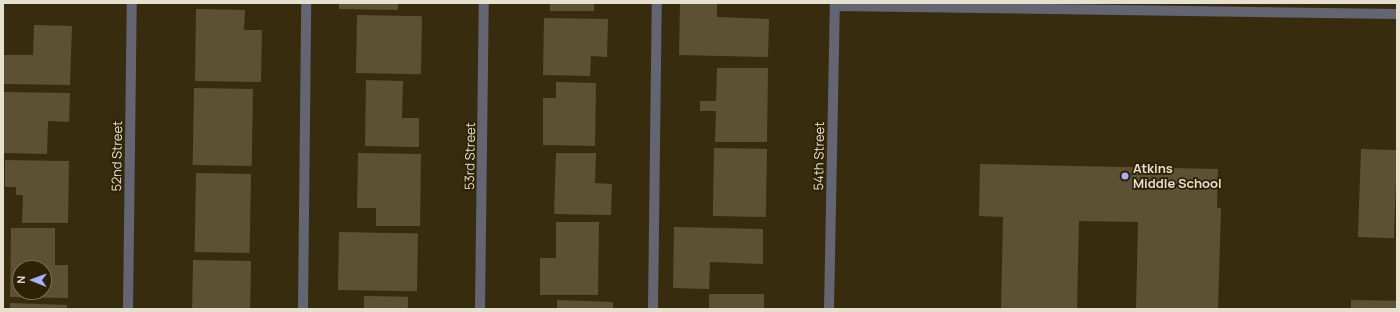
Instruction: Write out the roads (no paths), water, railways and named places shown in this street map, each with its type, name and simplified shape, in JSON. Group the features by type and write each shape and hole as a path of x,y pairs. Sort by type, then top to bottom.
{"street":[{"name":"52nd Street","path":"128,309 132,3"},
{"path":"303,309 306,3"},
{"name":"53rd Street","path":"480,309 484,3"},
{"path":"653,309 657,3"},
{"path":"835,4 1397,14"},
{"name":"54th Street","path":"829,309 835,4"}],"place":[{"name":"Atkins Middle School","path":"1125,176"}]}
